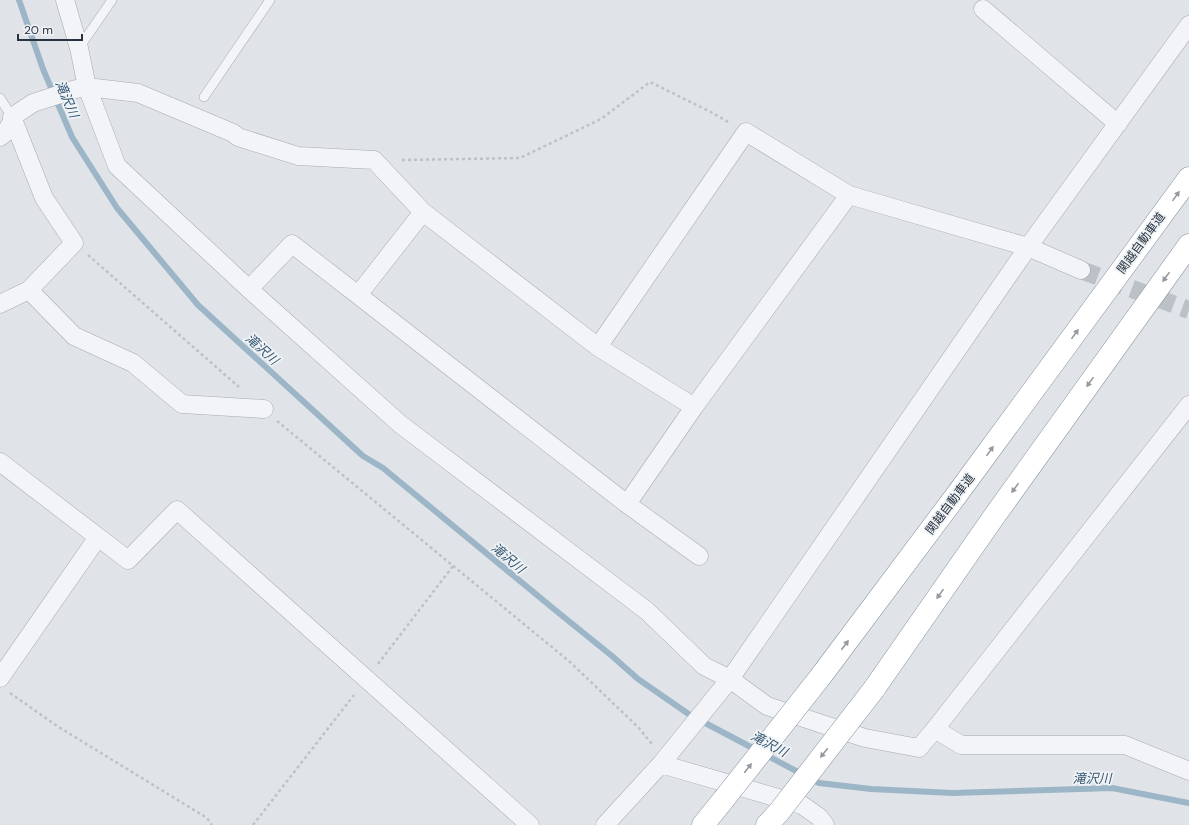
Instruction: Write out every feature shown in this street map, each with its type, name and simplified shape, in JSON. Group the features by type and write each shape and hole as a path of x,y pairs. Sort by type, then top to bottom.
{"highway":[{"name":"関越自動車道","path":"703,825 821,676 958,493 1189,178"},
{"path":"773,818 874,689 993,518 1189,245"}],"street":[{"path":"65,0 79,48 82,88 117,166 249,289 400,424 647,611 704,666 730,679 767,706 865,738 919,748 935,730 1189,405"},
{"path":"983,9 1118,124"},
{"path":"605,825 661,764 730,679 1028,247 1189,25"},
{"path":"0,137 5,133 12,119 33,103 82,88 138,93 233,133 238,137 298,156 374,160 423,212 598,347 694,407"},
{"path":"0,304 29,290 74,243 44,198 12,119"},
{"path":"598,347 746,132 849,195 1028,247 1081,270"},
{"path":"627,504 694,407 849,195"},
{"path":"358,296 423,212"},
{"path":"249,289 292,244 627,504 699,556"},
{"path":"29,290 74,336 133,363 182,404 264,409"},
{"path":"0,462 128,560 177,510 530,825"},
{"path":"3,684 98,537"},
{"path":"935,730 961,746 1125,745 1189,771"},
{"path":"661,764 802,805 819,817 825,825"}],"lane":[{"path":"79,48 112,0"},
{"path":"204,97 270,0"},
{"path":"0,98 12,119"}],"path":[{"path":"374,160 520,158 601,119 650,82 709,111 746,132"},
{"path":"74,243 285,428 570,662 638,727 651,742 661,764"},
{"path":"3,684 57,726 207,818 212,825"}],"waterway":[{"name":"滝沢川","path":"19,0 43,69 72,137 117,208 198,305 363,456 383,468 638,679 690,715 819,783 871,789 953,793 1112,788 1189,803"}],"tunnel":[{"path":"1081,270 1189,310"}]}
